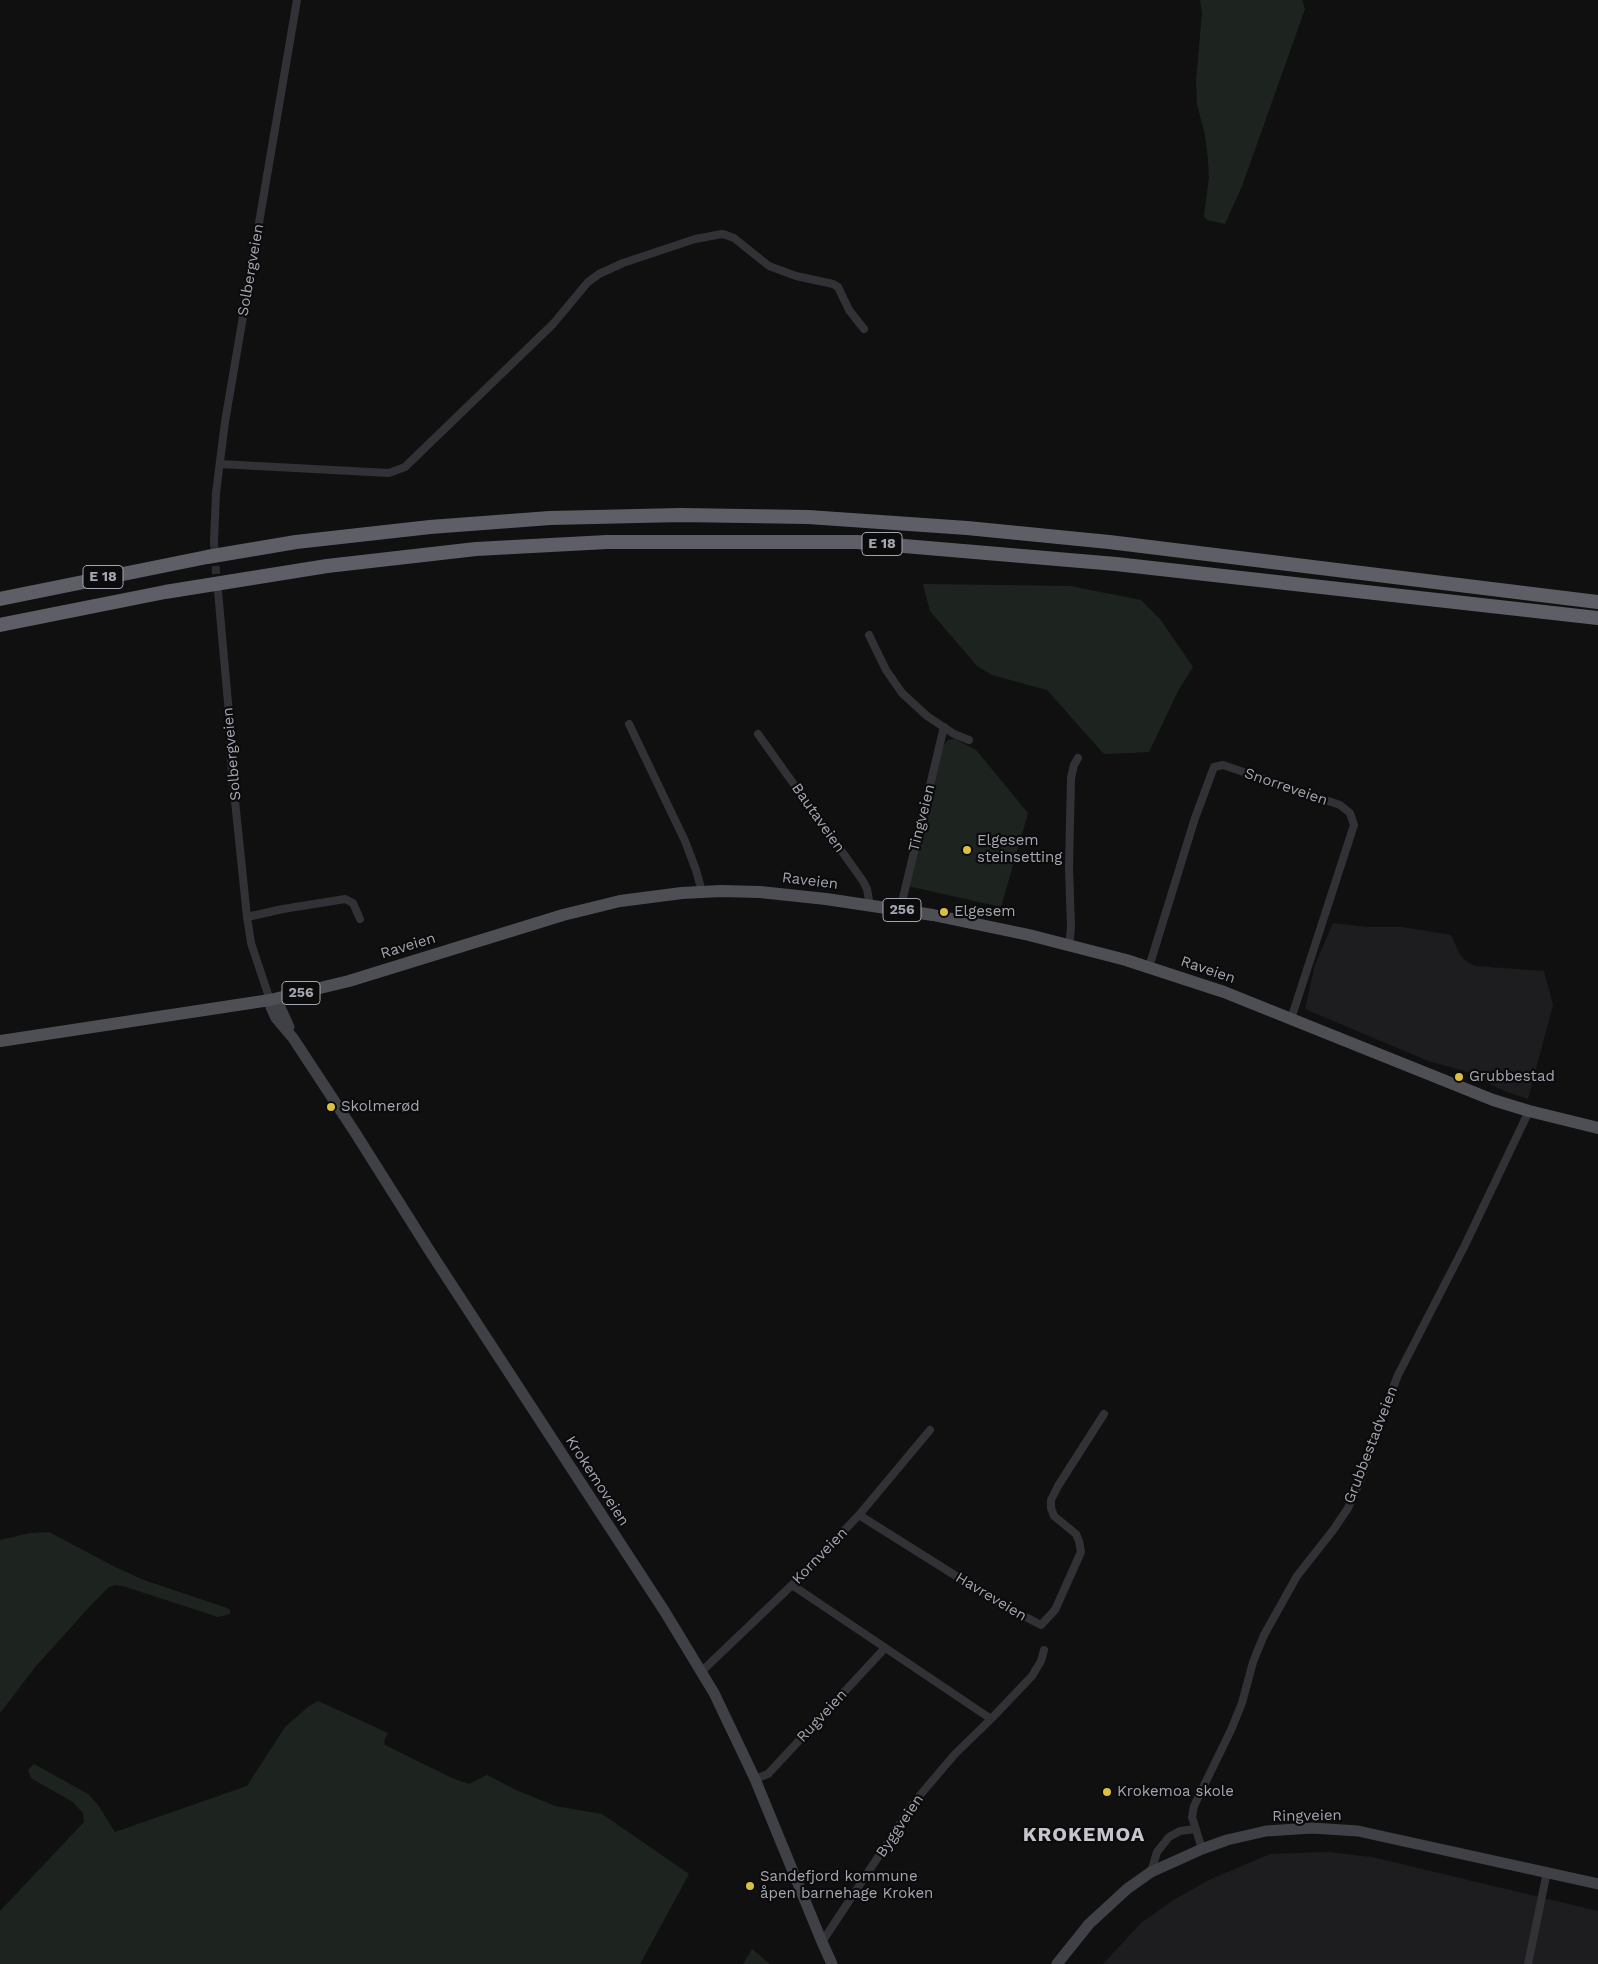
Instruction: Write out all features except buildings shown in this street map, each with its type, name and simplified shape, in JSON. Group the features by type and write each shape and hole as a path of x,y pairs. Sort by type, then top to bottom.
{"highway":[{"name":"E 18","path":"0,599 207,557 305,540 430,527 550,518 681,515 808,517 967,528 1109,542 1598,602"},
{"name":"E 18","path":"0,625 165,592 327,566 476,549 606,542 857,542 1126,565 1598,618"}],"main road":[{"name":"Raveien","path":"0,1041 270,1000 349,980 594,906 643,897 739,891 786,894 900,910 996,928 1149,967 1224,992 1460,1088 1529,1111 1598,1128"},
{"name":"Krokemoveien","path":"270,1000 279,1005 293,1038 702,1672 755,1778 832,1964"},
{"name":"Ringveien","path":"1056,1964 1089,1924 1126,1889 1151,1872 1165,1864 1202,1849 1260,1832 1296,1828 1334,1828 1387,1836 1598,1884"}],"street":[{"name":"Solbergveien","path":"214,542 216,493 220,464 248,282 297,0"},
{"path":"220,464 389,472 405,467 553,324 588,282 599,274 623,264 696,239 722,234 726,235 734,238 769,266 796,276 838,287 849,310 864,329"},
{"name":"Solbergveien","path":"218,591 229,714 230,762 247,917 251,943 270,1000"},
{"path":"869,635 886,670 902,693 927,716 969,740"},
{"path":"630,724 685,841 702,892"},
{"name":"Tingveien","path":"900,910 944,727"},
{"name":"Bautaveien","path":"758,734 863,881 870,906"},
{"path":"1068,945 1071,928 1069,868 1071,778 1078,758"},
{"name":"Snorreveien","path":"1149,967 1195,818 1211,770 1214,767 1223,765 1340,805 1350,813 1354,825 1291,1019"},
{"path":"247,917 283,908 344,899 352,903 360,919"},
{"name":"Grubbestadveien","path":"1202,1849 1192,1816 1194,1806 1242,1704 1253,1662 1264,1635 1297,1576 1348,1508 1361,1479 1380,1421 1398,1375 1474,1228 1529,1111"},
{"name":"Havreveien","path":"859,1515 999,1603 1041,1624 1055,1610 1081,1552 1080,1541 1076,1534 1054,1516 1051,1500 1104,1414"},
{"name":"Kornveien","path":"702,1672 792,1585 859,1515 930,1430"},
{"path":"792,1585 990,1720"},
{"name":"Rugveien","path":"755,1778 768,1774 884,1648"},
{"name":"Byggveien","path":"822,1942 915,1801 954,1754 1032,1676 1041,1661 1044,1650"},
{"path":"1151,1872 1157,1852 1169,1838 1180,1831 1195,1829"},
{"path":"1528,1964 1547,1872"}],"shaded area":[{"path":"1200,0 1302,0 1305,9 1242,186 1225,224 1207,220 1204,216 1209,177 1205,135 1197,104 1196,82 1202,13"},
{"path":"923,584 1070,586 1141,600 1160,619 1193,667 1178,691 1149,752 1104,754 1047,690 992,675 977,666 930,611"},
{"name":"Elgesem steinsetting","path":"955,739 976,750 1028,813 1001,907 908,886 943,746 948,740"},
{"path":"1333,923 1367,927 1402,927 1451,935 1460,955 1467,962 1475,966 1544,971 1553,1005 1528,1099 1504,1091 1465,1071 1428,1061 1305,1009 1315,965"},
{"path":"49,1532 117,1568 144,1580 227,1608 230,1610 230,1614 218,1617 123,1586 115,1585 109,1587 36,1666 0,1713 0,1540 30,1533"},
{"path":"318,1701 388,1733 384,1741 385,1745 452,1778 469,1784 487,1775 516,1790 555,1806 602,1814 689,1874 640,1964 0,1964 0,1911 84,1822 83,1813 73,1802 31,1778 28,1770 34,1764 88,1794 98,1805 115,1832 247,1786 285,1727"},
{"path":"1328,1852 1372,1857 1598,1911 1598,1964 1103,1964 1141,1923 1175,1899 1209,1880 1270,1854"},
{"path":"752,1949 770,1964 743,1964"}],"tunnel":[{"path":"214,542 217,587"}],"place":[{"name":"Elgesem steinsetting","path":"967,850"},
{"name":"Elgesem","path":"944,912"},
{"name":"Grubbestad","path":"1459,1077"},
{"name":"Skolmerød","path":"331,1107"},
{"name":"Krokemoa skole","path":"1107,1792"},
{"name":"Sandefjord kommune åpen barnehage Kroken","path":"750,1886"}],"district":[{"name":"KROKEMOA","path":"1084,1835"}]}
